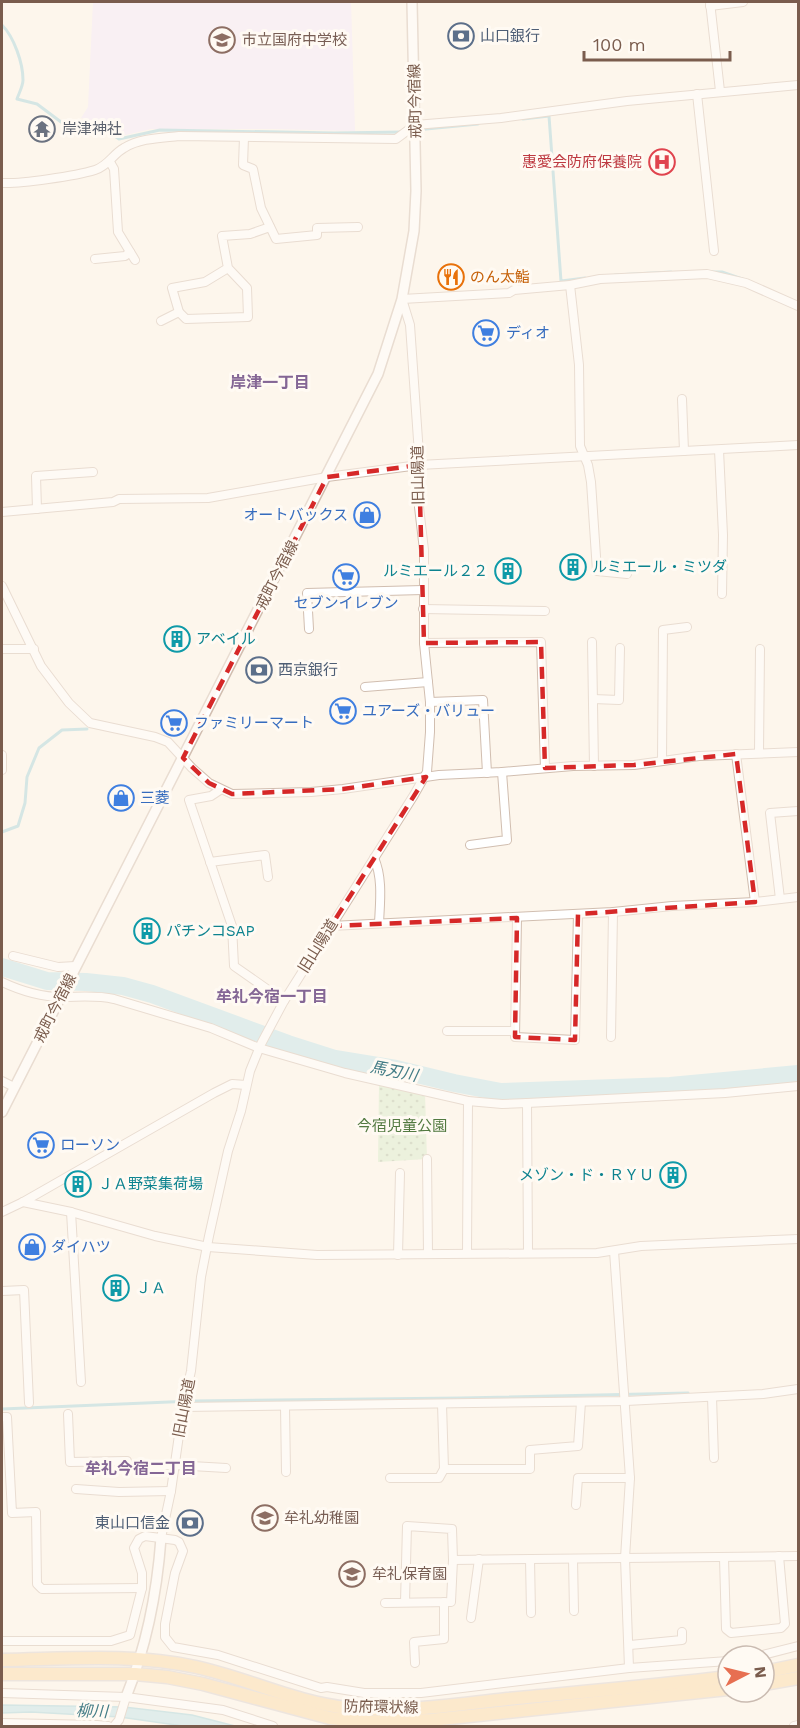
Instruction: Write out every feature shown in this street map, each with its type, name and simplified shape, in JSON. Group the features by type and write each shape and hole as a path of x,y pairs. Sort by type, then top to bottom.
{"main road":[{"name":"防府環状線","path":"2,1660 140,1660 194,1667 291,1696 330,1705 369,1709 429,1707 716,1678"},
{"path":"776,1670 798,1665"},
{"name":"防府環状線","path":"2,1674 135,1674 203,1684 330,1718 367,1722 430,1720 716,1690"},
{"path":"776,1682 798,1678"}],"street":[{"name":"戒町今宿線","path":"2,1112 378,374 402,299 414,231 415,125 412,2"},
{"path":"720,91 710,4 743,2"},
{"path":"2,183 95,170 110,162 127,146 147,140 179,136 396,139 415,125 501,118 720,91 798,85"},
{"path":"697,94 714,251"},
{"path":"244,137 243,165 254,169 261,208 276,239 317,235 317,228 358,227"},
{"path":"110,162 114,169 118,232 135,260"},
{"path":"228,268 205,282 172,288 179,312 186,319 248,317 247,288 228,268 222,236 250,234 270,227"},
{"path":"95,259 125,255 130,252"},
{"path":"402,299 509,293 514,290 570,285 600,279 707,274 746,284 798,306"},
{"path":"570,285 579,365 580,446 588,465 591,482 597,571 627,574"},
{"name":"旧山陽道","path":"125,1700 145,1646 155,1596 161,1538 191,1371 201,1277 228,1151 241,1111 250,1071 268,1029 284,1001 427,772 430,702 424,643 424,550 419,516 421,483 410,325 402,299"},
{"path":"161,321 179,312"},
{"path":"682,399 684,451"},
{"path":"2,512 119,499 208,498 327,477 419,465 798,445"},
{"path":"718,450 723,535 722,594"},
{"path":"38,509 36,476 93,472"},
{"path":"2,586 41,666 90,723 168,742 192,768 220,790 231,794 311,792 424,777 545,768 634,765 759,752 798,752"},
{"path":"309,629 308,593 423,590"},
{"path":"423,609 545,611"},
{"path":"662,761 663,630 687,627"},
{"path":"424,643 541,642 545,768"},
{"path":"592,642 594,766"},
{"path":"2,648 34,649"},
{"path":"593,699 620,700 620,648"},
{"path":"759,752 760,649"},
{"path":"365,687 428,682"},
{"path":"430,702 483,700 488,773"},
{"path":"736,754 755,902"},
{"path":"2,755 2,770"},
{"path":"470,845 507,840 502,772"},
{"path":"220,790 211,796 189,800 232,926 234,966 284,1001"},
{"path":"780,899 770,813 798,811"},
{"path":"210,862 265,855 268,876"},
{"path":"374,858 378,866 381,895 379,923"},
{"path":"331,926 517,918 798,897"},
{"path":"611,1037 613,912"},
{"path":"517,918 515,1037 575,1040 578,914"},
{"path":"13,956 58,967 75,968"},
{"path":"2,982 19,989 114,999 211,1028 345,1073 468,1101 502,1104 527,1103 725,1093 798,1086"},
{"path":"447,1031 515,1031"},
{"path":"2,1082 14,1087"},
{"path":"2,1212 214,1093 232,1084 246,1085"},
{"path":"467,1253 468,1101"},
{"path":"527,1103 528,1252"},
{"path":"427,1159 428,1254"},
{"path":"398,1255 400,1173"},
{"path":"23,1202 71,1212 155,1236 208,1247 317,1255 597,1253 641,1246 798,1239"},
{"path":"71,1212 81,1382"},
{"path":"614,1251 630,1478 625,1558 630,1645 629,1668"},
{"path":"2,1291 24,1290 30,1403"},
{"path":"183,1407 626,1401 763,1394 798,1389"},
{"path":"712,1397 714,1458"},
{"path":"444,1469 530,1469 530,1450 578,1446 581,1402"},
{"path":"390,1478 439,1478 444,1469 442,1404"},
{"path":"285,1406 286,1472"},
{"path":"68,1414 70,1462 127,1461 128,1466 174,1465 226,1468"},
{"path":"2,1418 7,1417 12,1513 36,1512 38,1584 42,1589 142,1588"},
{"path":"576,1505 578,1478 630,1478"},
{"path":"76,1489 171,1491"},
{"path":"385,1603 451,1602 452,1529 407,1526 405,1602"},
{"path":"2,1641 111,1641 130,1635 142,1588 142,1573 134,1548 135,1543 146,1536 175,1540 179,1542 183,1551 175,1573 165,1624 165,1637 173,1647 218,1655 321,1688 364,1693 421,1693 629,1668 716,1661"},
{"path":"724,1558 726,1629 731,1633 781,1628 785,1624 778,1556"},
{"path":"453,1560 798,1556"},
{"path":"471,1618 479,1559"},
{"path":"530,1559 531,1613"},
{"path":"573,1559 574,1611"},
{"path":"415,1663 414,1642 444,1639 444,1602"},
{"path":"630,1645 682,1640 682,1632"},
{"path":"776,1652 798,1646"},
{"path":"2,1693 125,1700 224,1710 273,1726"},
{"path":"117,1723 125,1700"},
{"path":"2,1723 108,1726"}],"highlighted area":[{"path":"419,465 424,643 541,642 545,768 634,765 736,754 755,902 578,914 575,1040 515,1037 517,918 331,926 426,777 343,789 232,794 209,783 183,758 327,477"}],"shaded area":[{"name":"市立国府中学校","path":"93,2 351,2 355,131 151,129 121,136 96,121 81,118 88,107"}],"green space":[{"name":"今宿児童公園","path":"379,1082 425,1092 427,1159 378,1162"}],"water":[{"name":"柳川","path":"2,1705 124,1707 192,1715 235,1726 183,1726 120,1717 31,1712 2,1713"}],"waterway":[{"path":"2,25 14,43 23,73 23,82 17,99 37,104 61,122 100,126 119,139 160,130 403,132"},
{"path":"523,119 549,116 561,281 585,278"},
{"path":"416,130 478,124"},
{"path":"615,275 671,272"},
{"path":"711,272 722,272 748,281"},
{"path":"2,832 18,826 25,803 27,777 39,748 62,730 87,729"},
{"name":"馬刃川","path":"2,967 47,981 123,986 152,994 335,1059 396,1069 501,1092 670,1086 798,1074"},
{"path":"2,1409 193,1401 688,1393"}],"place":[{"name":"山口銀行","path":"461,36"},
{"name":"市立国府中学校","path":"222,40"},
{"name":"岸津神社","path":"42,129"},
{"name":"惠愛会防府保養院","path":"662,162"},
{"name":"のん太鮨","path":"451,277"},
{"name":"ディオ","path":"486,333"},
{"name":"オートバックス","path":"367,515"},
{"name":"ルミエール・ミツダ","path":"573,567"},
{"name":"ルミエール２２","path":"508,571"},
{"name":"セブンイレブン","path":"346,577"},
{"name":"アベイル","path":"177,639"},
{"name":"西京銀行","path":"259,670"},
{"name":"ユアーズ・バリュー","path":"343,711"},
{"name":"ファミリーマート","path":"174,723"},
{"name":"三菱","path":"121,798"},
{"name":"パチンコSAP","path":"147,931"},
{"name":"ローソン","path":"41,1145"},
{"name":"メゾン・ド・ＲＹＵ","path":"673,1175"},
{"name":"ＪＡ野菜集荷場","path":"78,1184"},
{"name":"ダイハツ","path":"32,1247"},
{"name":"ＪＡ","path":"116,1288"},
{"name":"牟礼幼稚園","path":"265,1518"},
{"name":"東山口信金","path":"190,1523"},
{"name":"牟礼保育園","path":"352,1574"}],"district":[{"name":"岸津一丁目","path":"270,382"},
{"name":"牟礼今宿一丁目","path":"272,996"},
{"name":"牟礼今宿二丁目","path":"141,1468"}]}
